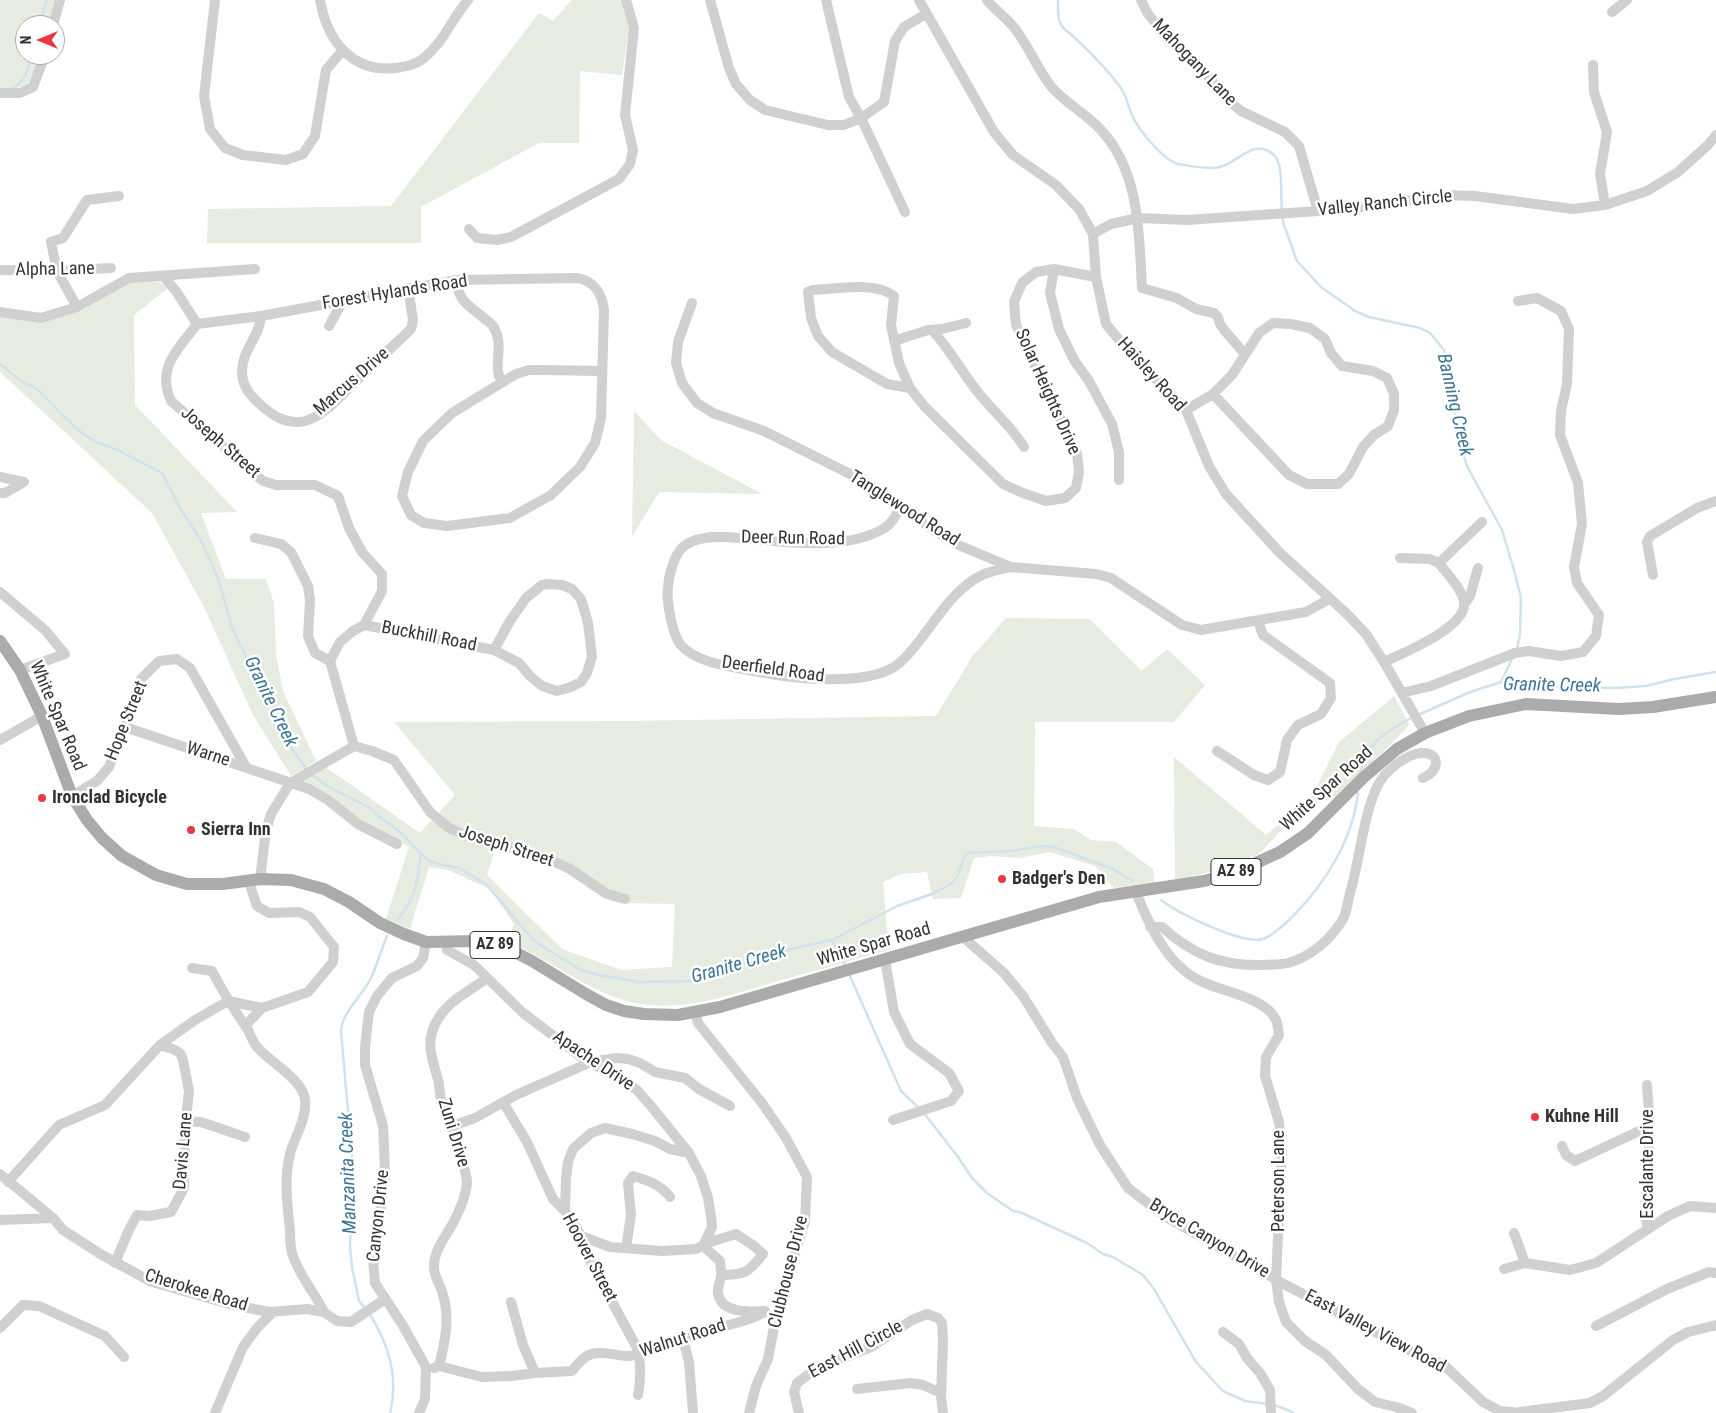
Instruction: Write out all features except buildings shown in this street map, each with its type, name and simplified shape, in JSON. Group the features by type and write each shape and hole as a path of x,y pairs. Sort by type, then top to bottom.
{"main road":[{"name":"White Spar Road","path":"0,641 20,670 42,716 72,796 87,820 102,838 122,856 156,875 187,884 291,880 324,889 349,902 380,923 404,934 426,942 446,940 478,941 507,948 606,1005 624,1011 661,1015 695,1012 720,1007 1100,897 1135,890 1204,881 1234,873 1280,852 1308,833 1364,777 1397,749 1425,734 1469,716 1526,704 1619,708 1653,707 1716,697"}],"street":[{"path":"56,15 60,0"},
{"path":"215,0 204,96 210,129 225,148 243,155 286,160 303,154 315,136 326,70 342,51"},
{"path":"320,0 323,18 342,51 362,64 382,70 411,65 422,59 440,43 468,0"},
{"path":"469,229 477,238 497,240 511,237 619,179 630,164 633,150 625,116 634,28 626,0"},
{"path":"710,0 732,76 736,84 750,100 766,110 828,125 844,125 861,118 884,102 895,41 904,27 926,14"},
{"path":"826,0 849,97 861,118 905,212"},
{"name":"Haisley Road","path":"919,0 994,132 1013,155 1056,185 1079,209 1093,234 1096,277 1106,324 1125,348 1186,410 1209,466 1226,494 1280,553 1346,613 1366,634 1425,734"},
{"path":"987,0 1016,30 1050,85 1066,101 1100,128 1114,144 1127,172 1138,218 1142,288 1177,298 1196,309 1214,313 1225,331 1245,354"},
{"name":"Mahogany Lane","path":"1141,0 1148,14 1166,38 1204,71 1224,97 1241,111 1284,132 1299,146 1318,211"},
{"path":"1612,12 1627,0"},
{"path":"2,93 20,93 34,86 41,65"},
{"path":"1593,65 1594,92 1607,132 1600,174 1605,205"},
{"name":"Valley Ranch Circle","path":"1093,234 1111,224 1138,218 1187,220 1318,211 1374,206 1443,195 1475,196 1573,209 1605,205 1647,192 1678,172 1708,146 1716,135"},
{"path":"77,307 57,271 51,242 63,238 87,200 119,196"},
{"name":"Alpha Lane","path":"0,270 57,271 111,268"},
{"path":"0,312 41,318 77,307 129,278 254,269"},
{"path":"1054,269 1050,293 1059,329 1074,360 1089,382 1112,424 1119,452 1119,480"},
{"name":"Solar Heights Drive","path":"910,388 887,384 832,352 818,336 811,318 807,297 808,292 813,290 867,287 886,290 894,296 891,325 899,362 910,388 925,407 1003,484 1046,500 1065,498 1076,488 1079,472 1077,454 1016,326 1014,302 1022,282 1036,272 1054,269 1096,277"},
{"path":"163,276 176,291 197,324"},
{"name":"Forest Hylands Road","path":"197,324 261,316 456,280 578,278 592,284 602,298 604,310 601,418 595,443 580,467 550,495 510,518 447,526 424,523 410,515 402,496 408,472 423,442 452,413 502,382"},
{"path":"456,280 457,291 461,298 492,325 497,334 500,342 499,377 502,382 516,374 529,370 602,371"},
{"name":"Marcus Drive","path":"261,316 260,326 246,350 242,362 244,385 250,395 274,416 284,420 305,421 323,411 411,329 413,320 408,288"},
{"path":"1402,693 1431,686 1515,653 1530,651 1561,656 1582,652 1596,636 1599,615 1577,583 1574,567 1582,524 1578,483 1560,435 1560,411 1567,384 1569,329 1560,311 1537,298 1518,302"},
{"path":"329,326 343,300"},
{"name":"Tanglewood Road","path":"692,303 678,342 676,363 682,383 697,403 714,414 764,431 853,476 902,506 956,544 1011,567 1096,574 1111,578 1182,625 1201,630 1306,612 1329,599"},
{"path":"894,340 966,323"},
{"name":"Joseph Street","path":"197,324 172,357 165,375 166,390 171,401 262,481 276,485 315,485 338,496 349,528 362,552 382,574 382,592 364,625 352,631 340,642 330,661"},
{"path":"1186,410 1213,394 1232,375 1259,333 1273,324 1291,324 1310,328 1325,339 1331,353 1342,366 1373,371 1387,378 1394,394 1394,410 1388,426 1374,434 1363,447 1349,474 1338,484 1307,484 1289,474 1213,394"},
{"path":"932,330 944,342 980,395 1015,432 1024,447"},
{"path":"0,477 24,482 5,493 0,493"},
{"path":"1653,575 1647,542 1650,536 1697,508 1716,501"},
{"name":"Deer Run Road","path":"677,556 683,547 698,540 718,536 816,543 859,540 884,529 894,520 902,506"},
{"path":"1439,563 1482,522"},
{"path":"245,1026 262,1008 308,992 333,962 334,947 310,917 299,912 269,914 257,906 254,880 271,814 290,783 354,746 330,661 314,652 308,636 310,600 308,586 291,552 281,544 255,538"},
{"name":"Deerfield Road","path":"677,556 668,581 667,590 674,636 686,652 704,660 763,673 824,680 872,676 894,667 914,647 960,590 982,575 1011,567"},
{"path":"1400,558 1430,559 1439,563 1455,583 1464,603"},
{"path":"1384,662 1438,634 1455,622 1462,613 1464,603 1470,596 1478,568"},
{"name":"Buckhill Road","path":"364,625 494,650 519,663 542,686 557,691 581,682 587,673 592,657 588,623 581,599 572,589 562,585 542,585 526,598 510,621 494,650"},
{"path":"0,592 45,630 65,654 20,670"},
{"path":"1217,751 1254,776 1268,780 1280,772 1287,740 1298,725 1321,714 1331,698 1330,683 1262,635 1258,621"},
{"name":"Hope Street","path":"72,796 97,781 109,767 141,679 159,661 177,659 190,668 246,767"},
{"path":"0,740 42,716"},
{"name":"Warne","path":"125,727 309,789 328,800 358,824 397,844"},
{"name":"Joseph Street","path":"354,746 394,760 430,812 449,828 467,836 527,851 548,859 570,869 607,894 624,899"},
{"path":"1150,927 1162,927 1180,944 1214,960 1252,965 1286,964 1303,958 1325,941 1343,918 1373,796 1384,775 1408,758 1420,753 1434,757 1436,762 1436,769 1430,775 1423,778"},
{"name":"Peterson Lane","path":"1135,890 1150,927 1176,962 1194,978 1214,987 1246,997 1262,1005 1276,1019 1279,1035 1266,1057 1265,1076 1279,1122 1282,1149 1276,1280"},
{"name":"Bryce Canyon Drive","path":"962,936 1004,972 1023,996 1052,1043 1064,1057 1076,1098 1100,1145 1128,1188 1166,1217 1276,1280 1279,1302 1286,1322 1305,1341 1326,1355 1358,1389 1375,1402 1412,1413"},
{"name":"Apache Drive","path":"446,940 447,950 474,965 522,1012 591,1062 637,1090 689,1154 701,1176 708,1198 712,1227 703,1246"},
{"name":"Canyon Drive","path":"419,1413 426,1399 426,1371 422,1357 375,1283 373,1259 385,1174 384,1145 382,1126 365,1065 364,1047 369,1012 377,996 392,978 406,972 420,962 423,958 426,942"},
{"path":"885,960 894,1012 910,1044 949,1073 959,1092 952,1101 893,1120"},
{"path":"192,968 212,972 256,1045 297,1082 305,1098 303,1122 290,1152 287,1172 286,1185 292,1254 300,1274 317,1298 324,1312"},
{"name":"Zuni Drive","path":"439,1366 446,1338 445,1312 444,1296 433,1265 440,1245 453,1224 463,1202 467,1181 462,1157 440,1097 438,1080 430,1055 430,1035 444,1010 461,994 487,978"},
{"path":"8,1182 59,1124 106,1105 160,1045 195,1020 228,1001 262,1008"},
{"name":"Clubhouse Drive","path":"695,1012 698,1023 762,1102 786,1138 807,1177 805,1221 777,1311 768,1359 756,1386 749,1413"},
{"name":"Davis Lane","path":"115,1262 137,1216 171,1212 181,1197 184,1188 189,1091 180,1053 173,1048 160,1045"},
{"path":"452,1126 475,1118 516,1095 591,1062 616,1058 628,1059 656,1072 685,1078 730,1106"},
{"name":"Escalante Drive","path":"1647,1085 1650,1126 1645,1214 1648,1229 1668,1216 1690,1206 1716,1208"},
{"name":"Hoover Street","path":"503,1102 527,1142 553,1199 565,1211 581,1236 584,1250 636,1346 639,1354 641,1374 638,1395"},
{"path":"186,1121 202,1122 246,1137"},
{"path":"1562,1146 1566,1155 1576,1161 1650,1126"},
{"path":"565,1211 568,1162 573,1149 591,1133 604,1128 647,1138 670,1149 689,1154"},
{"name":"Cherokee Road","path":"0,1174 53,1218 63,1230 152,1282 233,1305 273,1312 307,1310 324,1312 338,1321 350,1322 385,1299"},
{"path":"626,1248 632,1215 628,1183 633,1176 664,1189 670,1197"},
{"path":"0,1220 53,1218"},
{"path":"1504,1269 1525,1263 1570,1270 1596,1263 1648,1229"},
{"path":"1514,1233 1525,1263"},
{"path":"581,1236 610,1247 662,1251 696,1249 710,1242 736,1234 763,1254 746,1272 721,1275"},
{"path":"703,1246 720,1261 721,1275 717,1292 721,1300 729,1308 747,1312 766,1311"},
{"path":"1596,1326 1667,1289 1709,1272 1716,1273"},
{"name":"East Valley View Road","path":"1276,1280 1415,1353 1444,1365 1483,1402 1500,1412 1520,1412 1590,1403 1603,1396 1673,1340 1688,1332 1716,1325"},
{"path":"511,1302 523,1345 535,1373"},
{"path":"0,1328 23,1306 39,1306 105,1336 124,1357"},
{"name":"Walnut Road","path":"439,1366 482,1377 572,1371 581,1361 592,1354 607,1353 626,1356 639,1354 701,1332 750,1320 766,1311 777,1311"},
{"path":"215,1413 243,1347 257,1328 273,1312"},
{"name":"East Hill Circle","path":"799,1413 794,1392 797,1383 817,1368 871,1346 912,1320 927,1314 938,1318 942,1323 944,1341 941,1393 943,1413"},
{"path":"1223,1332 1239,1344 1247,1358 1260,1373 1270,1390 1271,1413"},
{"path":"683,1339 689,1362 694,1413"},
{"path":"426,1371 439,1366"},
{"path":"857,1389 911,1382 941,1393"}],"shaded area":[{"path":"0,0 55,0 51,15 15,15 15,65 37,65 28,84 17,88 0,88"},
{"path":"572,0 621,0 629,29 622,75 580,71 579,143 539,143 421,207 421,243 207,243 208,209 391,206 539,13 553,21"},
{"path":"158,281 168,288 134,315 135,405 237,512 201,513 226,579 266,579 274,603 276,655 283,691 316,761 291,776 253,715 204,607 152,513 0,372 0,316 40,320 81,311 130,282"},
{"path":"634,411 661,440 762,494 659,492 632,537"},
{"path":"1006,618 1090,619 1142,671 1167,649 1205,685 1174,722 1035,722 1034,826 1074,829 1091,840 1116,842 1153,869 1154,883 1114,888 1095,866 1050,852 1019,858 991,856 974,858 961,898 933,899 927,872 900,874 883,882 887,929 891,949 707,1001 669,1006 650,1005 631,1002 599,991 508,941 514,924 490,889 448,870 429,867 410,929 386,919 409,847 359,821 299,782 324,766 420,833 455,795 394,722 628,721 936,716 972,657","holes":["495,849 526,854 569,871 625,903 675,904 672,967 621,970 562,949 487,875"]},
{"path":"1394,696 1409,724 1335,798 1318,803 1291,820 1259,854 1219,870 1175,880 1174,757 1266,835 1311,798 1339,742"}],"waterway":[{"path":"42,15 47,0"},
{"name":"Banning Creek","path":"1058,0 1059,17 1062,26 1094,57 1117,83 1124,93 1135,121 1145,136 1165,157 1178,164 1210,168 1220,167 1253,150 1267,150 1274,155 1279,165 1282,210"},
{"path":"12,89 20,83 29,65"},
{"name":"Banning Creek","path":"1282,215 1297,261 1321,287 1355,311 1369,317 1420,328 1430,333 1444,350 1460,446 1468,468 1502,530 1521,598 1520,634 1517,649"},
{"name":"Granite Creek","path":"0,364 17,378 38,390 82,433 96,442 118,450 162,473 180,508 203,544 219,581 232,628 249,663 272,701 290,746 307,770"},
{"name":"Banning Creek","path":"1501,682 1512,659"},
{"name":"Granite Creek","path":"1418,715 1470,692 1501,682 1563,687 1616,688 1646,686 1716,672"},
{"name":"Granite Creek","path":"1360,773 1362,763 1372,746 1395,727 1413,717"},
{"name":"Granite Creek","path":"311,774 327,786 370,808 402,834 426,859 438,864 459,868 486,884 533,940 551,952 581,970 598,975 640,982 686,981 712,976 763,955 832,940 897,906 932,894 951,884 957,877 966,853 1012,851 1040,846 1054,847 1113,869 1133,881"},
{"name":"Granite Creek","path":"1161,900 1195,920 1226,933 1253,940 1267,937 1279,929 1305,903 1336,860 1350,827 1358,793"},
{"name":"Manzanita Creek","path":"398,919 413,895 421,854"},
{"name":"Manzanita Creek","path":"365,1308 359,1301 350,1248 353,1168 341,1031 348,1011 370,980 387,936"},
{"path":"832,941 846,967"},
{"path":"849,974 901,1091 920,1109"},
{"path":"924,1113 972,1178 987,1193 1013,1211 1022,1213 1087,1243 1103,1254 1113,1257 1143,1275 1154,1289 1196,1362 1223,1391 1245,1401 1268,1404"},
{"name":"Manzanita Creek","path":"369,1313 382,1336 390,1361 393,1387 390,1413"},
{"path":"1274,1405 1293,1413"}],"place":[{"name":"Ironclad Bicycle","path":"42,798"},
{"name":"Sierra Inn","path":"191,830"},
{"name":"Badger's Den","path":"1002,879"},
{"name":"Kuhne Hill","path":"1535,1117"}]}
